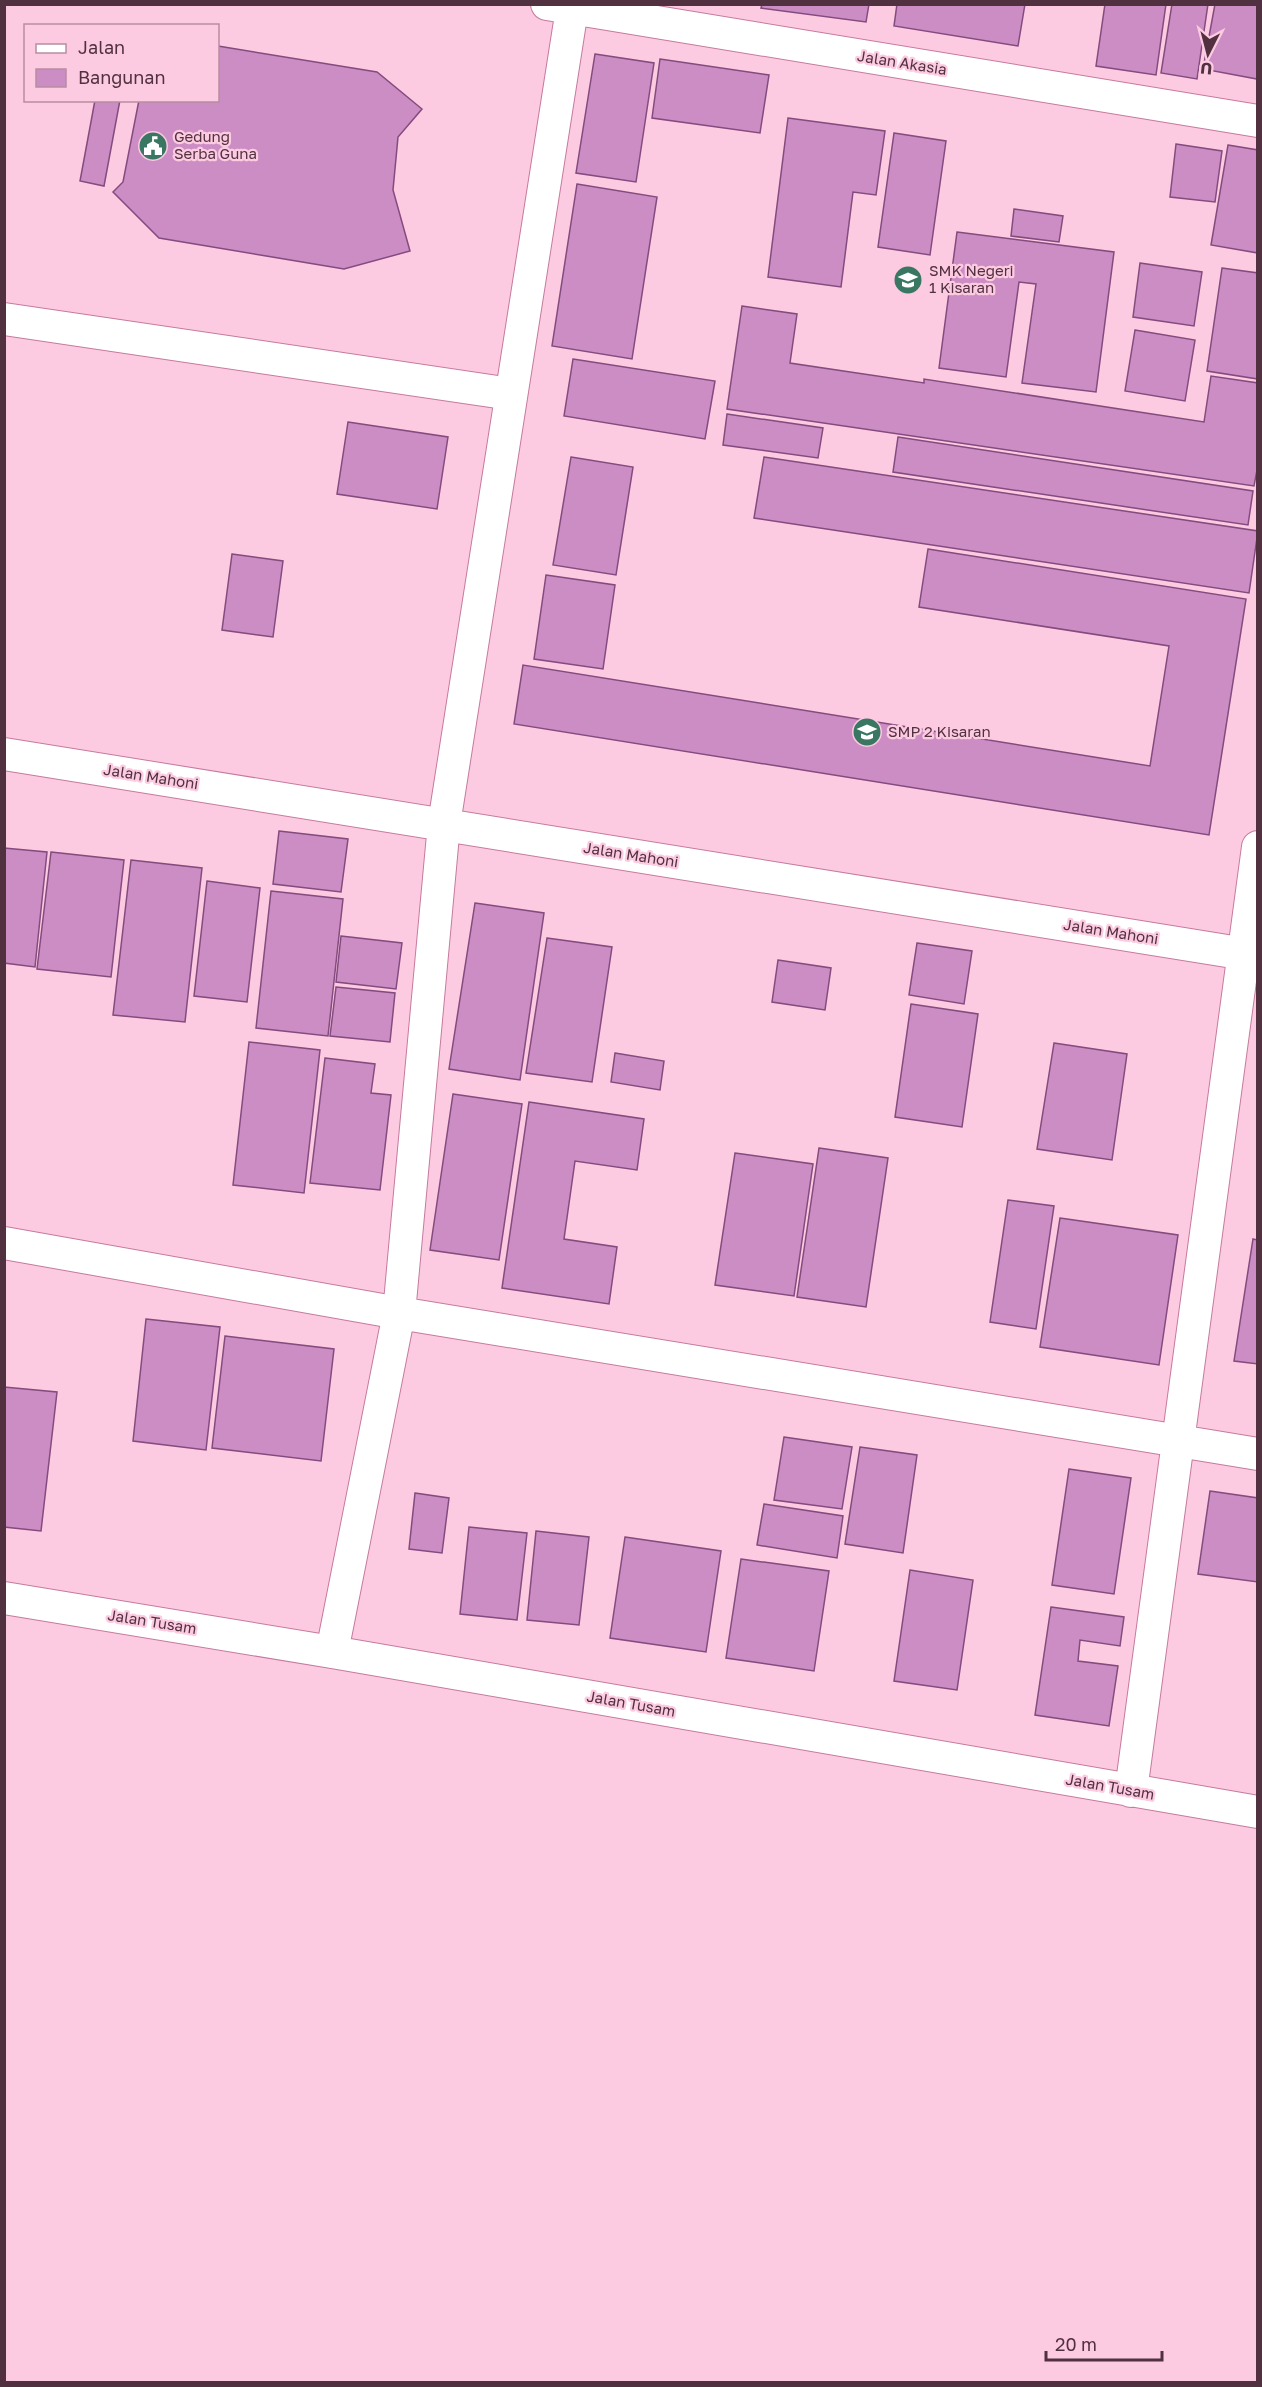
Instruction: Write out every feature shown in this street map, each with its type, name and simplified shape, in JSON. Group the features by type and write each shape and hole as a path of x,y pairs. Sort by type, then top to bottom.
{"street":[{"name":"Jalan Akasia","path":"560,7 1257,121"},
{"path":"332,1652 399,1313 444,824 511,394 560,7"},
{"path":"4,319 511,394"},
{"name":"Jalan Mahoni","path":"4,754 1250,954"},
{"path":"1131,1791 1178,1441 1250,954 1257,847"},
{"path":"4,1243 399,1313 1257,1454"},
{"name":"Jalan Tusam","path":"4,1598 332,1652 1257,1812"}],"building":[{"path":"762,4 869,4 866,22 761,8"},
{"path":"897,4 1025,4 1018,46 894,26"},
{"path":"1105,4 1166,4 1156,75 1096,66"},
{"path":"1172,4 1208,4 1197,79 1161,73"},
{"path":"1215,4 1258,4 1257,79 1203,69"},
{"path":"219,46 377,72 422,109 398,137 393,190 410,251 344,269 159,238 113,192 123,182 139,102 219,102"},
{"path":"595,54 654,63 636,182 576,173"},
{"path":"660,59 769,75 760,133 652,118"},
{"path":"95,102 120,102 104,186 80,181"},
{"path":"788,118 885,131 876,195 853,192 841,287 768,277"},
{"path":"894,133 946,141 930,255 878,247"},
{"path":"1176,144 1222,151 1215,202 1170,197"},
{"path":"1228,145 1258,150 1258,253 1211,245"},
{"path":"577,184 657,197 632,359 552,346"},
{"path":"1014,209 1063,216 1059,242 1011,236"},
{"path":"957,232 1114,252 1096,392 1022,383 1036,284 1019,282 1006,377 939,368"},
{"path":"1140,263 1202,272 1194,326 1133,317"},
{"path":"1222,268 1258,273 1258,379 1207,371"},
{"path":"742,306 797,314 790,363 924,383 924,379 1204,422 1211,376 1258,383 1258,465 1254,486 727,409"},
{"path":"1135,330 1195,340 1185,401 1125,391"},
{"path":"573,359 715,381 705,439 564,416"},
{"path":"727,414 823,428 818,458 723,445"},
{"path":"348,422 448,437 437,509 337,494"},
{"path":"898,437 1253,491 1248,525 893,472"},
{"path":"571,457 633,467 616,575 553,565"},
{"path":"764,457 1258,531 1249,593 754,518"},
{"path":"928,549 1246,599 1209,835 514,724 523,665 1150,766 1169,646 919,607"},
{"path":"232,554 283,561 273,637 222,630"},
{"path":"546,575 615,585 603,669 534,659"},
{"path":"279,831 348,839 341,892 273,884"},
{"path":"4,848 47,852 35,967 4,963"},
{"path":"51,852 124,860 111,977 37,969"},
{"path":"131,860 202,868 185,1022 113,1015"},
{"path":"207,881 260,888 247,1002 194,996"},
{"path":"271,891 343,899 328,1036 256,1028"},
{"path":"475,903 544,913 520,1080 449,1069"},
{"path":"341,936 402,943 396,989 336,982"},
{"path":"547,938 612,947 592,1082 526,1073"},
{"path":"917,943 972,951 964,1004 909,995"},
{"path":"778,960 831,968 825,1010 772,1002"},
{"path":"336,987 395,993 390,1042 330,1036"},
{"path":"911,1004 978,1014 962,1127 895,1117"},
{"path":"249,1042 320,1050 304,1193 233,1185"},
{"path":"1054,1043 1127,1054 1112,1160 1037,1149"},
{"path":"615,1053 664,1061 660,1090 611,1082"},
{"path":"325,1058 375,1064 371,1093 391,1095 380,1190 310,1183"},
{"path":"453,1094 522,1104 499,1260 430,1250"},
{"path":"529,1102 644,1119 637,1170 575,1161 564,1239 617,1247 609,1304 502,1288"},
{"path":"819,1148 888,1158 866,1307 797,1297"},
{"path":"735,1153 813,1164 794,1296 715,1285"},
{"path":"1008,1200 1054,1206 1036,1329 990,1322"},
{"path":"1060,1218 1178,1235 1159,1365 1040,1347"},
{"path":"1253,1239 1258,1240 1258,1364 1234,1361"},
{"path":"146,1319 220,1327 206,1450 133,1441"},
{"path":"225,1336 334,1349 321,1461 212,1448"},
{"path":"4,1387 57,1392 41,1531 4,1527"},
{"path":"784,1437 852,1447 842,1509 774,1500"},
{"path":"860,1447 917,1455 903,1553 845,1544"},
{"path":"1069,1469 1131,1478 1114,1594 1052,1585"},
{"path":"1210,1491 1258,1498 1258,1582 1198,1574"},
{"path":"415,1493 449,1498 442,1553 409,1549"},
{"path":"764,1504 843,1516 837,1558 757,1545"},
{"path":"469,1527 527,1533 517,1620 460,1614"},
{"path":"536,1531 589,1537 579,1625 527,1620"},
{"path":"625,1537 721,1551 706,1652 610,1638"},
{"path":"741,1559 829,1571 814,1671 726,1658"},
{"path":"910,1570 973,1580 957,1690 894,1681"},
{"path":"1051,1607 1124,1617 1120,1646 1080,1640 1078,1661 1118,1666 1109,1726 1035,1715"}],"place":[{"name":"Gedung Serba Guna","path":"153,146"},
{"name":"SMK Negeri 1 Kisaran","path":"908,280"},
{"name":"SMP 2 Kisaran","path":"867,732"}]}
